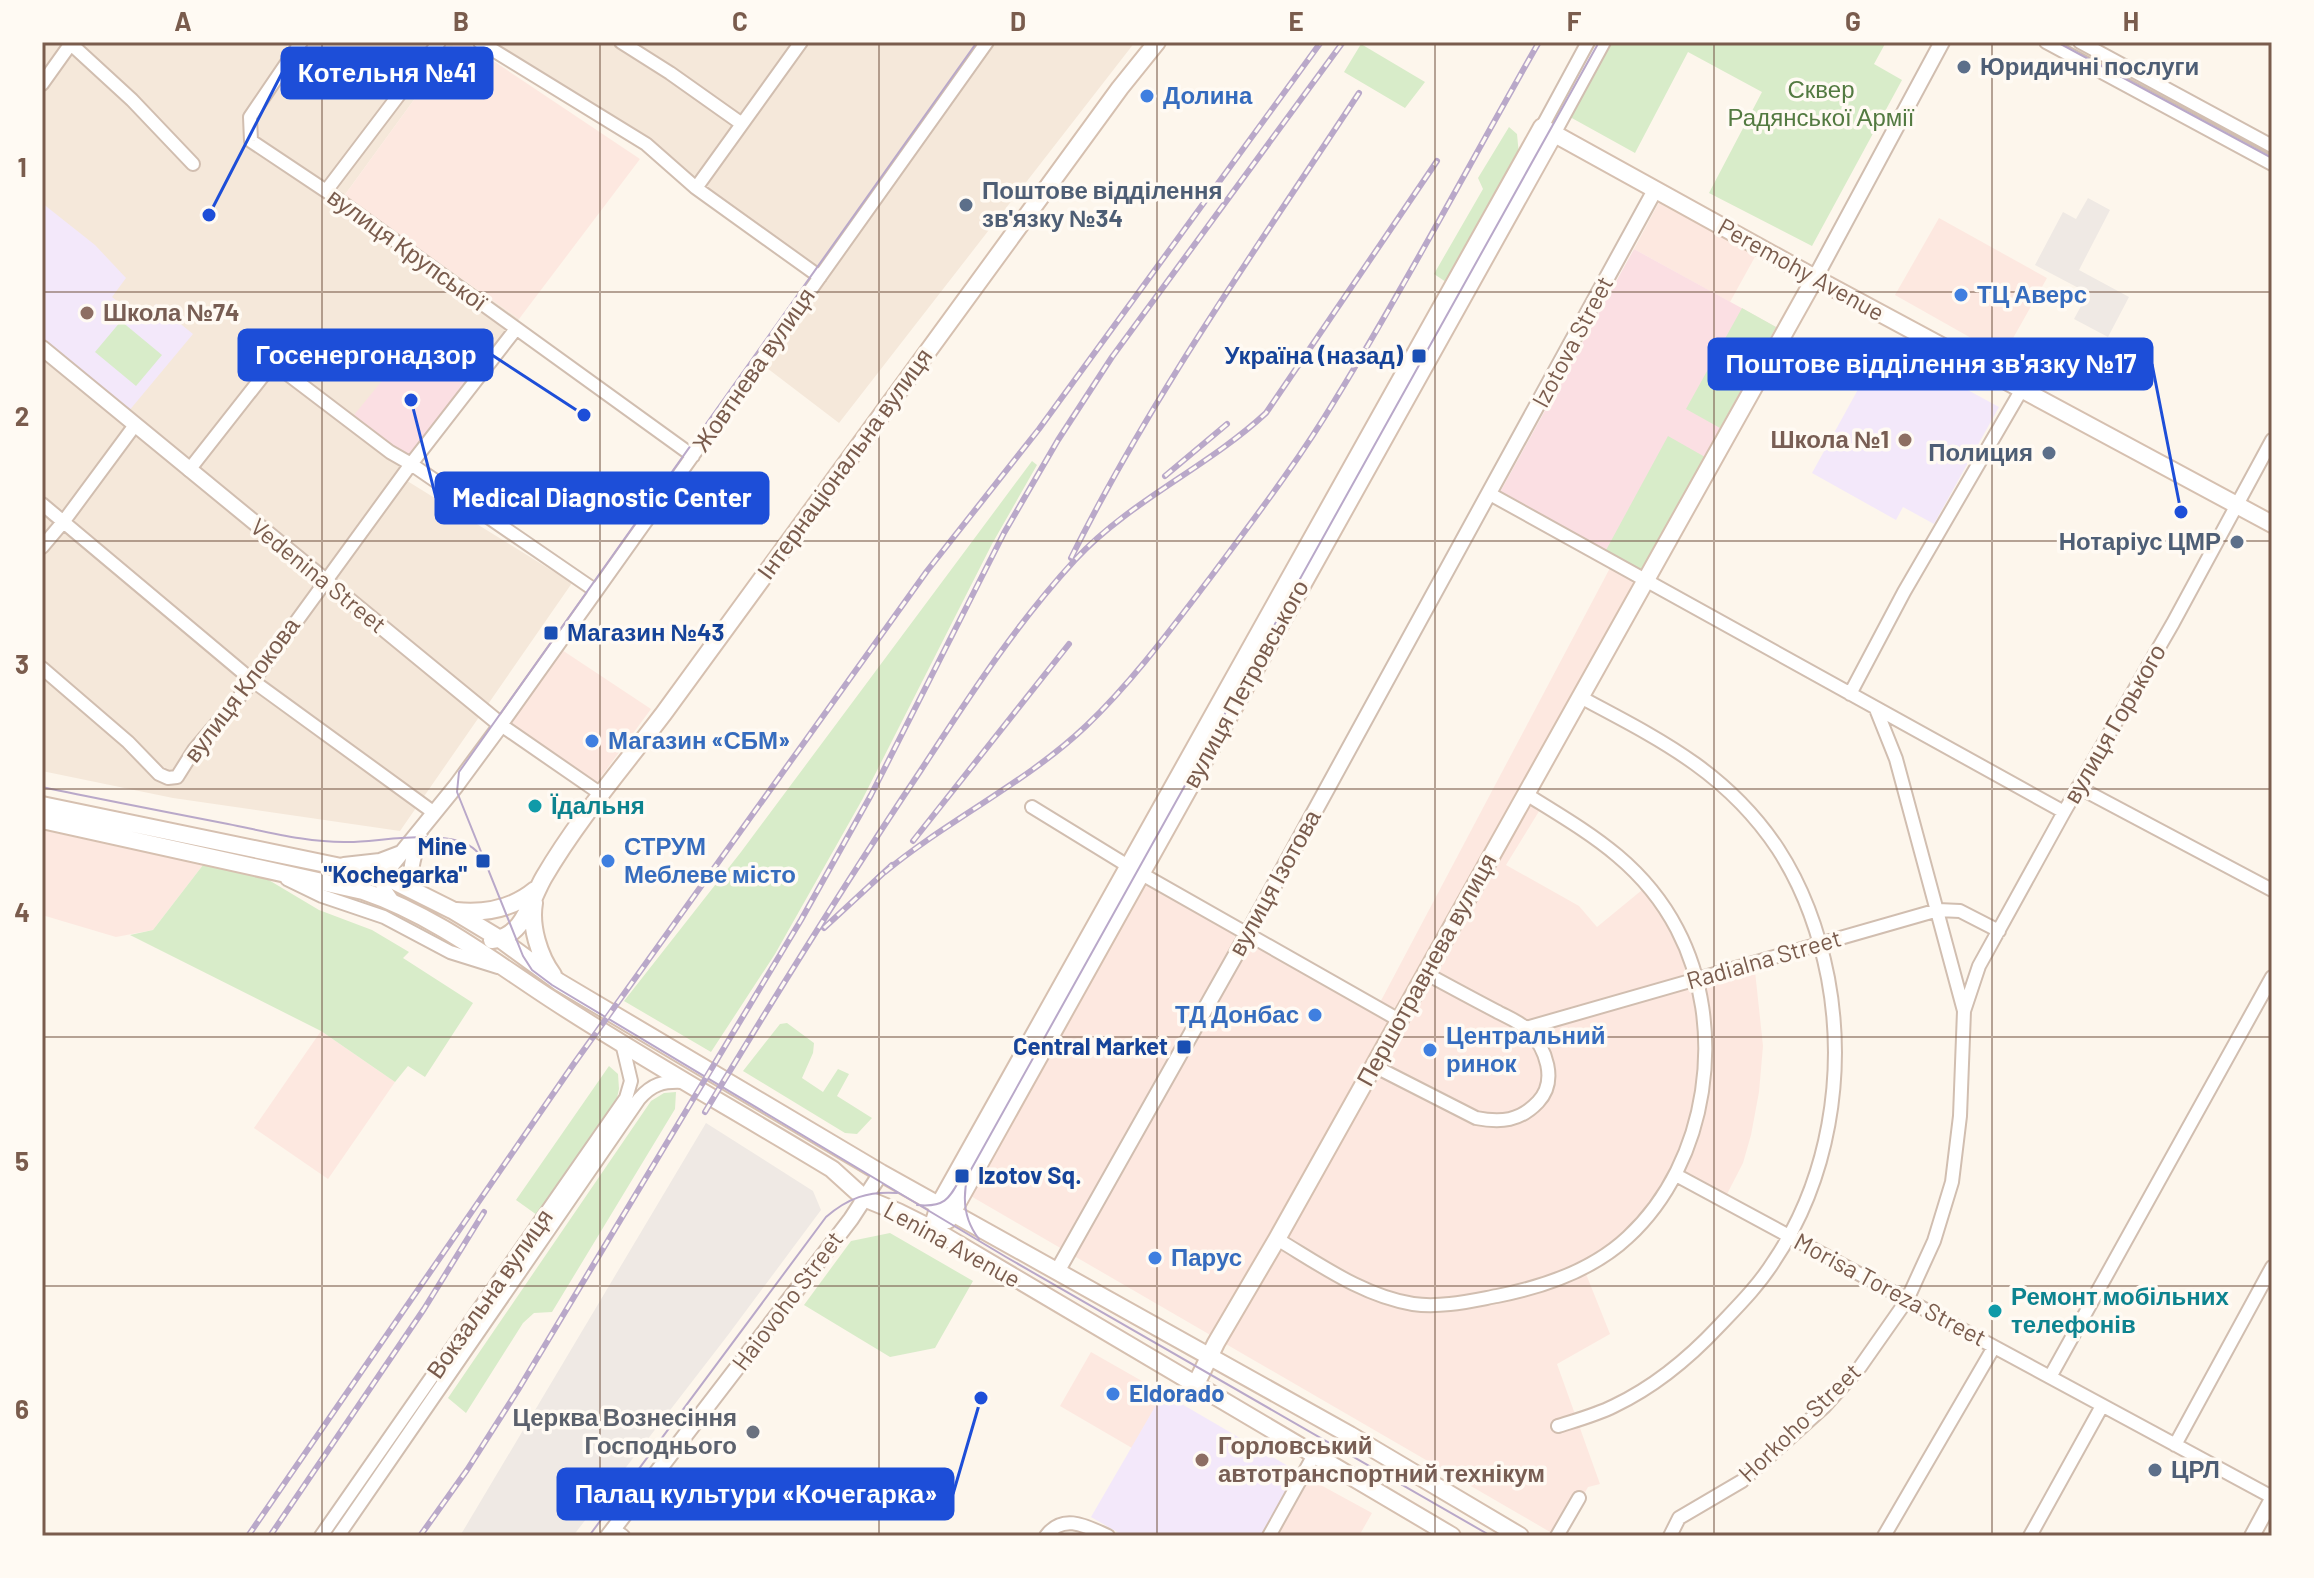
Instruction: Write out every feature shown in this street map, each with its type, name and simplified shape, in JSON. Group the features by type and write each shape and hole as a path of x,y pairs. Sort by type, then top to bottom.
{"main road":[{"name":"Інтернаціональна вулиця","path":"500,939 513,933 520,925 536,889 601,794 673,701 1120,88 1157,42"},
{"name":"Peremohy Avenue","path":"1548,130 2272,524"},
{"name":"вулиця Петровського","path":"936,1231 944,1227 946,1209 1548,130"},
{"name":"Першотравнева вулиця","path":"1195,1386 1815,278"},
{"name":"Lenina Avenue","path":"42,805 336,866 382,877 415,890 500,939 559,982 881,1173 1350,1435 1520,1536"},
{"name":"Lenina Avenue","path":"42,820 363,891 393,903 463,939 549,998 832,1169 850,1182 859,1194 936,1231 1452,1536"},
{"name":"Інтернаціональна вулиця","path":"452,910 476,913 515,905 536,889"},
{"name":"Lenina Avenue","path":"536,889 533,909 540,953 559,982"},
{"path":"510,970 501,953 500,939 502,924 515,905"},
{"path":"463,939 500,939"}],"street":[{"name":"вулиця Крупської","path":"301,42 250,117 251,141 326,191 693,456"},
{"path":"326,191 439,42"},
{"path":"480,42 646,144 696,188 820,277"},
{"path":"621,42 742,124"},
{"path":"696,188 801,42"},
{"name":"Жовтнева вулиця","path":"382,877 501,725 987,42"},
{"path":"1548,130 1588,42"},
{"path":"1548,130 1604,42"},
{"path":"1815,278 1942,42"},
{"path":"2046,42 2272,164"},
{"path":"2080,42 2272,146"},
{"path":"42,84 71,43 132,100 193,164"},
{"name":"Izotova Street","path":"1490,494 1655,190"},
{"name":"вулиця Клокова","path":"42,668 128,742 159,774 168,778 177,777 194,750 253,681 323,581 515,330"},
{"name":"Vedenina Street","path":"42,348 501,725 601,794"},
{"path":"189,470 273,363 381,446 596,591"},
{"path":"1850,694 1904,592 2022,389"},
{"path":"42,547 135,425"},
{"name":"вулиця Горького","path":"1964,1011 1979,966 2272,440"},
{"path":"1490,494 2064,812"},
{"name":"вулиця Ізотова","path":"1058,1270 1490,494"},
{"path":"42,504 253,681 429,817 411,866 411,881 415,890"},
{"path":"1558,1426 1617,1405 1671,1370 1696,1350 1773,1263 1790,1237 1822,1155 1833,1100 1837,1049 1833,1005 1821,943 1808,903 1778,850 1729,790 1705,769 1653,736 1580,697"},
{"path":"1876,709 1896,759 1964,1011"},
{"path":"2078,787 2272,890"},
{"path":"1277,1239 1384,1297 1413,1304 1435,1305 1472,1301 1555,1281 1599,1258 1627,1238 1651,1212 1676,1175 1699,1109 1703,1075 1705,1013 1689,955 1660,900 1619,855 1596,837 1526,794"},
{"path":"1032,807 1399,1020"},
{"path":"336,866 380,861 405,850"},
{"path":"270,870 322,896 384,917 462,958 510,970"},
{"path":"382,877 384,890 410,931"},
{"name":"Radialna Street","path":"1526,1028 1938,910 1960,911 1999,931"},
{"path":"1374,1066 1476,1118 1495,1122 1511,1120 1527,1113 1542,1099 1549,1073 1546,1057 1526,1028 1425,973"},
{"path":"2050,1377 2272,977"},
{"name":"Horkoho Street","path":"1670,1536 1679,1518 1742,1481 1825,1406 1860,1367 1907,1300 1934,1241 1952,1182 1960,1116 1964,1011"},
{"name":"Вокзальна вулиця","path":"321,1536 626,1098 631,1081 622,1043"},
{"name":"Вокзальна вулиця","path":"338,1536 639,1099 654,1085 670,1081 688,1082"},
{"path":"859,1194 881,1173"},
{"name":"Morisa Toreza Street","path":"1676,1175 2272,1498"},
{"name":"Haiovoho Street","path":"851,1219 859,1194"},
{"name":"Haiovoho Street","path":"615,1534 851,1219 869,1207 898,1212"},
{"path":"2175,1445 2272,1267"},
{"path":"1884,1536 1994,1347"},
{"path":"2030,1536 2102,1406"},
{"path":"1269,1536 1314,1455"},
{"path":"1557,1536 1579,1498"},
{"path":"2252,1536 2272,1498"},
{"path":"1046,1536 1053,1527 1070,1522 1108,1536"}],"shaded area":[{"path":"42,42 456,42 344,196 519,319 396,474 572,583 400,831 173,798 42,771"},
{"path":"456,42 465,42 640,159 519,319 344,196"},
{"path":"488,42 1135,42 839,423 759,362 828,277 692,176"},
{"path":"2088,198 2110,210 2079,270 2129,297 2108,337 2074,319 2088,293 2035,265 2063,212 2076,219"},
{"path":"1659,202 1756,255 1730,302 1634,249"},
{"name":"Школа №74","path":"42,203 95,245 126,278 112,297 141,321 156,304 193,334 128,412 42,341"},
{"path":"1939,218 2047,278 2003,356 1895,295"},
{"path":"1634,249 1776,327 1641,572 1499,494"},
{"path":"413,343 468,384 408,457 354,415"},
{"name":"Школа №1","path":"1883,344 1999,407 1934,524 1903,507 1896,520 1812,473"},
{"name":"Central Market","path":"1610,568 1636,583 1522,795 1541,808 1506,865 1579,906 1597,927 1642,890 1665,922 1693,990 1755,971 1763,1046 1751,1135 1743,1163 1725,1198 1674,1170 1631,1228 1582,1264 1610,1334 1557,1364 1600,1484 1588,1487 1561,1536 1557,1536 969,1195 1143,881 1375,1012"},
{"path":"562,650 651,709 595,785 509,724"},
{"path":"42,830 203,865 153,930 116,937 42,915"},
{"path":"321,1031 395,1082 328,1179 254,1128"},
{"path":"706,1123 813,1191 821,1210 573,1536 460,1536"},
{"path":"1091,1352 1163,1393 1132,1448 1060,1406"},
{"name":"Горловський автотранспортний технікум","path":"1163,1393 1300,1473 1264,1536 1124,1536 1091,1517"},
{"path":"1306,1477 1372,1513 1359,1536 1273,1536"}],"green space":[{"name":"Сквер Радянської Армії","path":"1611,42 1886,42 1874,64 1902,80 1812,246 1709,193 1762,92 1688,52 1635,153 1570,117"},
{"path":"1361,44 1425,82 1405,108 1344,72"},
{"path":"1509,127 1517,134 1519,155 1446,282 1434,274 1483,189 1478,178"},
{"path":"1742,308 1776,327 1720,428 1686,409"},
{"path":"121,321 162,355 136,386 95,352"},
{"path":"1668,436 1705,457 1641,572 1605,552"},
{"path":"1032,461 1037,465 992,544 862,800 775,954 711,1052 624,1001 741,852"},
{"path":"203,865 267,879 319,910 372,930 409,952 403,958 473,1003 425,1077 408,1066 395,1082 321,1031 130,935 153,930"},
{"path":"787,1023 814,1043 802,1078 823,1092 838,1069 849,1074 837,1096 872,1118 857,1134 845,1133 743,1071 780,1024"},
{"path":"609,1066 618,1074 615,1107 537,1215 516,1200"},
{"path":"676,1092 675,1109 552,1312 534,1313 523,1323 466,1413 448,1398 651,1101 664,1093"},
{"path":"890,1233 973,1281 935,1348 890,1357 804,1305 851,1241"}],"tram line":[{"path":"977,42 459,772 457,792 523,956 532,970 552,985 1006,1257 1491,1536"},
{"path":"979,1239 970,1224 966,1208 968,1175 1599,42"},
{"path":"2057,42 2272,158"},
{"path":"42,787 304,839 349,842 437,837 469,845 479,854"},
{"path":"917,1205 935,1204 947,1199 964,1172"},
{"path":"589,1536 826,1217 859,1197 897,1193"}],"railway":[{"path":"248,1536 573,1065 927,571 1039,429 1321,42"},
{"path":"420,1536 518,1390 801,920 871,795 1004,533 1058,440 1112,357 1343,42"},
{"path":"885,872 1063,746 1103,709 1166,636 1259,513 1321,423 1388,311 1539,42"},
{"path":"1071,558 1171,379 1359,93"},
{"path":"705,1112 865,854 1013,635 1053,584 1096,539 1143,502 1219,451 1266,413 1437,161"},
{"path":"1165,476 1227,424"},
{"path":"913,841 1069,644"},
{"path":"824,928 892,865"},
{"path":"270,1536 424,1309 484,1212"}],"place":[{"name":"Юридичні послуги","path":"1964,67"},
{"name":"Долина","path":"1147,96"},
{"name":"Поштове відділення зв'язку №34","path":"966,205"},
{"name":"Котельня №41","path":"209,215"},
{"name":"ТЦ Аверс","path":"1961,295"},
{"name":"Школа №74","path":"87,313"},
{"name":"Україна (назад)","path":"1419,356"},
{"name":"Medical Diagnostic Center","path":"411,400"},
{"name":"Госенергонадзор","path":"584,415"},
{"name":"Школа №1","path":"1905,440"},
{"name":"Полиция","path":"2049,453"},
{"name":"Поштове відділення зв'язку №17","path":"2181,512"},
{"name":"Нотаріус ЦМР","path":"2237,542"},
{"name":"Магазин №43","path":"551,633"},
{"name":"Магазин «СБМ»","path":"592,741"},
{"name":"Їдальня","path":"535,806"},
{"name":"Mine \"Kochegarka\"","path":"483,861"},
{"name":"СТРУМ Меблеве місто","path":"608,861"},
{"name":"ТД Донбас","path":"1315,1015"},
{"name":"Central Market","path":"1184,1047"},
{"name":"Центральний ринок","path":"1430,1050"},
{"name":"Izotov Sq.","path":"962,1176"},
{"name":"Парус","path":"1155,1258"},
{"name":"Ремонт мобільних телефонів","path":"1995,1311"},
{"name":"Eldorado","path":"1113,1394"},
{"name":"Палац культури «Кочегарка»","path":"981,1398"},
{"name":"Церква Вознесіння Господнього","path":"753,1432"},
{"name":"Горловський автотранспортний технікум","path":"1202,1460"},
{"name":"ЦРЛ","path":"2155,1470"}]}
